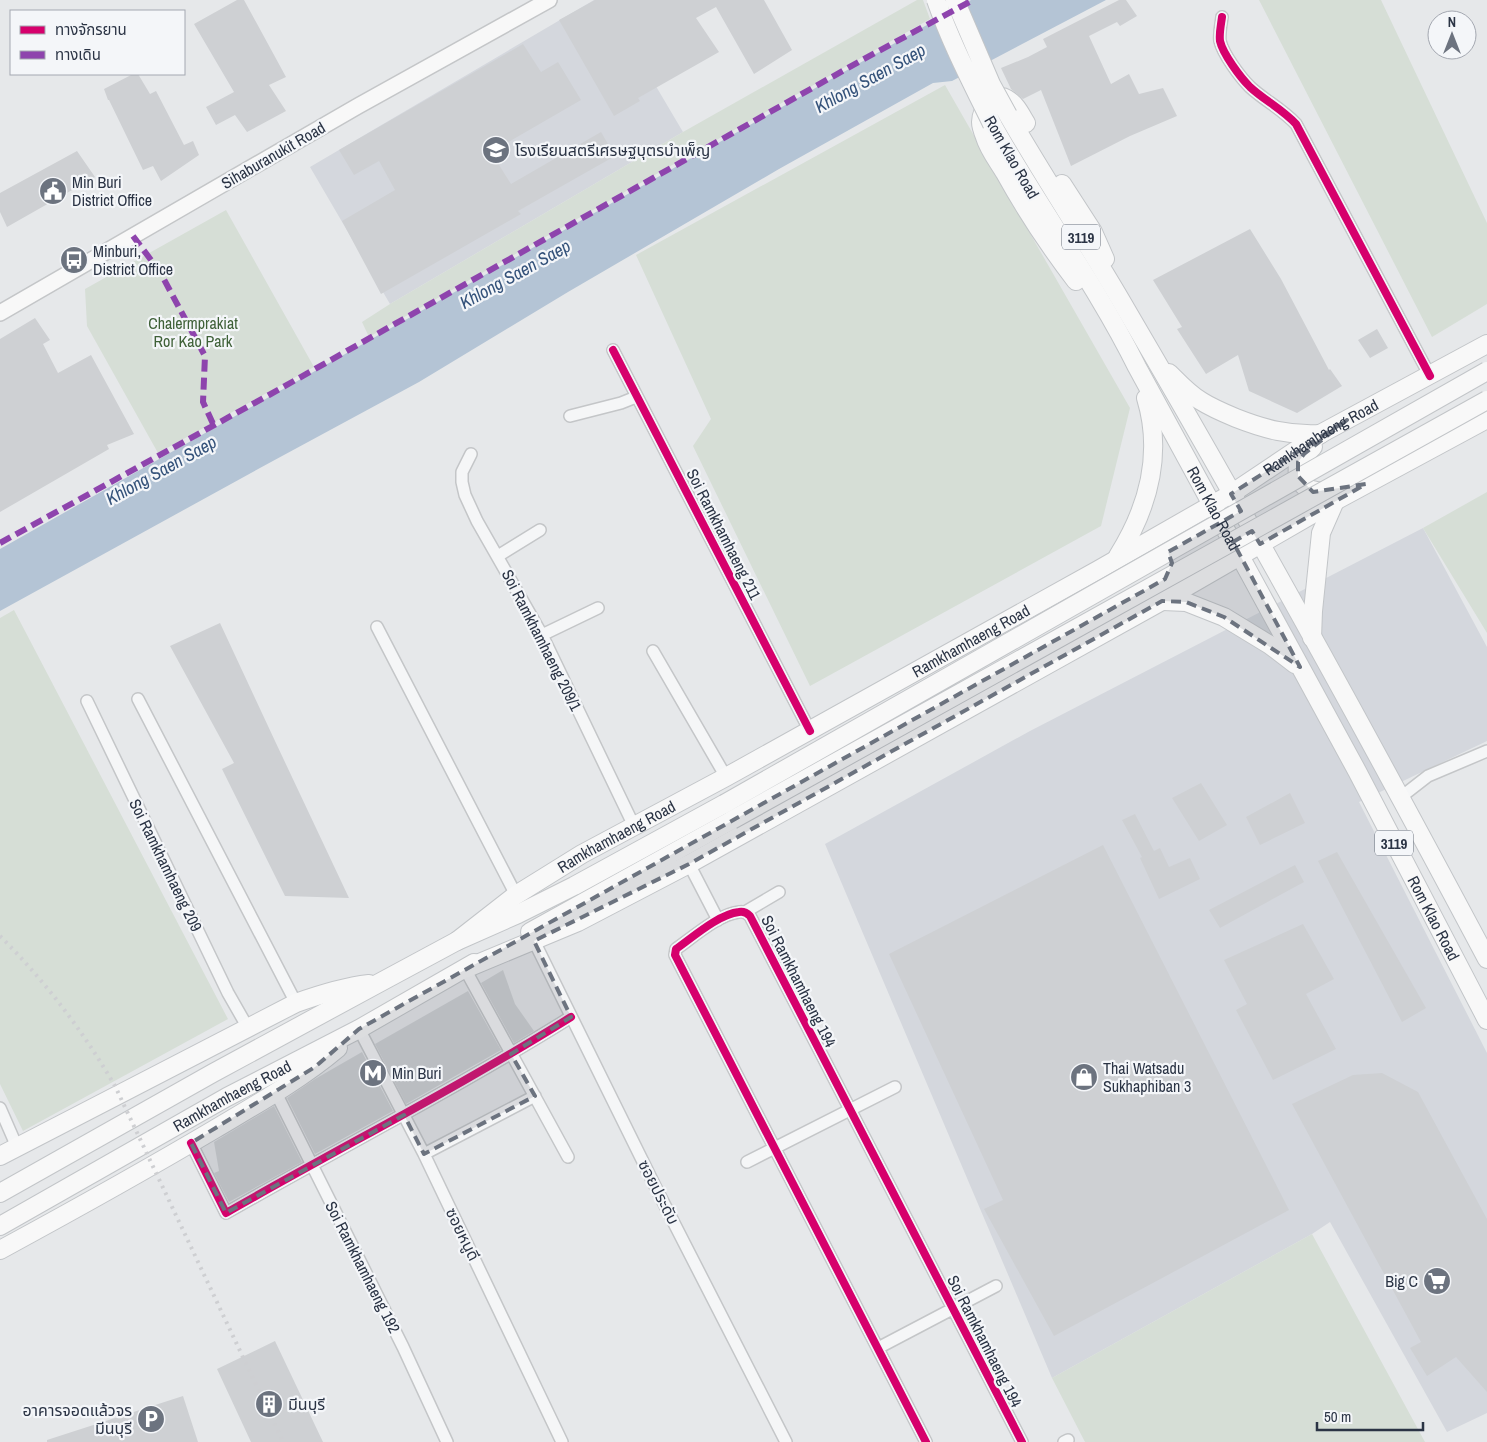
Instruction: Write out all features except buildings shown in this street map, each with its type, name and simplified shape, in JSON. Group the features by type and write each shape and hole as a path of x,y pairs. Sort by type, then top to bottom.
{"main road":[{"name":"Sihaburanukit Road","path":"0,313 328,123 549,0"},
{"name":"Rom Klao Road","path":"936,0 945,27 992,124 1107,311 1357,771 1487,1020"},
{"name":"Rom Klao Road","path":"954,0 991,84 1008,115 1040,171 1126,310 1260,544 1401,797 1487,959"},
{"path":"1107,311 1076,281 1058,257 1021,202 991,151 981,122 984,110 991,100 1000,97 1007,98 1017,108 1058,178 1093,232 1126,310"},
{"name":"Ramkhamhaeng Road","path":"457,941 516,895 582,854 810,731 1116,560 1231,494 1346,420 1487,344"},
{"path":"1154,359 1200,401 1219,411 1266,429 1301,435 1322,434"},
{"path":"1116,560 1131,536 1142,512 1152,468 1154,426 1137,366"},
{"name":"Ramkhamhaeng Road","path":"0,1193 213,1073 457,941 518,914 574,886 724,804 1487,371"},
{"name":"Ramkhamhaeng Road","path":"0,1226 227,1097 359,1029 465,968 1487,400"},
{"path":"1346,420 1304,454 1298,462 1298,476 1304,486 1313,492 1325,492 1366,484"},
{"name":"Ramkhamhaeng Road","path":"465,968 578,922 689,864 1162,601 1335,501 1487,420"},
{"path":"1312,638 1321,533 1335,501"},
{"path":"1098,570 1154,550 1164,550 1171,555 1170,572 1162,584 1122,623"},
{"path":"1162,601 1186,602 1224,617 1270,645 1300,667"},
{"path":"0,1156 296,1003 344,987 379,983"},
{"path":"0,1250 117,1187 276,1093 315,1067 359,1029"}],"street":[{"path":"1222,17 1220,41 1224,53 1250,86 1296,124 1430,376"},
{"name":"Soi Ramkhamhaeng 211","path":"613,350 810,731"},
{"path":"570,416 636,397"},
{"name":"Soi Ramkhamhaeng 209/1","path":"471,454 462,472 464,495 542,635 634,826"},
{"path":"498,556 540,530"},
{"path":"542,635 598,608"},
{"path":"377,627 516,895"},
{"path":"653,651 726,777"},
{"path":"138,699 296,1003"},
{"name":"Soi Ramkhamhaeng 209","path":"87,701 228,993 248,1028"},
{"path":"1401,797 1428,776 1487,751"},
{"path":"689,864 718,920"},
{"path":"745,912 779,892"},
{"name":"Soi Ramkhamhaeng 194","path":"926,1442 675,955 676,949 718,920 738,912 745,912 750,916 1022,1442"},
{"name":"ซอยประดับ","path":"534,941 654,1184 786,1442"},
{"path":"465,968 568,1157"},
{"path":"192,1143 226,1213 511,1054 571,1016"},
{"name":"ซอยหนูดี","path":"359,1029 424,1154 562,1442"},
{"path":"748,1162 895,1086"},
{"name":"Soi Ramkhamhaeng 192","path":"276,1093 403,1347 447,1442"},
{"path":"424,1154 535,1096"},
{"path":"1,1114 17,1146"},
{"path":"878,1348 954,1310 996,1286"}],"highlighted area":[{"path":"1347,420 1304,454 1298,462 1298,476 1313,492 1366,484 1260,544 1252,531 1233,542 1300,667 1224,617 1186,602 1162,601 689,864 534,941 571,1017 511,1054 535,1096 424,1154 404,1115 226,1213 191,1143 315,1067 359,1029 1165,579 1172,563 1168,552 1241,511 1231,494"}],"shaded area":[{"name":"โรงเรียนสตรีเศรษฐบุตรบำเพ็ญ","path":"594,0 605,0 683,132 390,304 310,167"},
{"path":"1423,528 1487,647 1487,741 1359,802 1487,1053 1487,1413 1447,1432 1330,1222 1312,1234 1052,1378 825,844 1030,731"}],"green space":[{"path":"917,0 923,0 930,19 369,337 362,322 390,304 683,132"},
{"path":"1259,0 1381,0 1487,223 1487,304 1432,337"},
{"path":"945,85 1130,408 1101,526 810,686 693,446 711,419 636,255"},
{"name":"Chalermprakiat Ror Kao Park","path":"226,210 314,367 158,453 87,326 85,289"},
{"path":"1487,492 1487,633 1423,528"},
{"path":"14,610 228,1019 23,1131 0,1084 0,618"},
{"path":"1312,1234 1425,1442 1085,1442 1052,1378"}],"water":[{"name":"Khlong Saen Saep","path":"971,0 1106,0 952,81 933,83 779,169 568,292 419,382 0,611 0,549"}],"railway":[{"path":"0,936 17,953 62,1007 90,1046 115,1086 283,1442"}],"marked path":[{"path":"0,543 269,395 862,60 973,0"},
{"path":"133,236 160,272 205,356 203,402 214,426"}],"cycle path":[{"path":"1222,17 1220,41 1228,59 1250,87 1296,124 1430,376"},
{"path":"613,350 810,731"},
{"path":"926,1442 675,955 676,949 723,917 742,912 750,916 1022,1442"},
{"path":"191,1143 226,1213 443,1092 571,1017"}],"place":[{"name":"โรงเรียนสตรีเศรษฐบุตรบำเพ็ญ","path":"496,150"},
{"name":"Min Buri District Office","path":"53,191"},
{"name":"Minburi, District Office","path":"74,260"},
{"name":"Min Buri","path":"373,1073"},
{"name":"Thai Watsadu Sukhaphiban 3","path":"1084,1077"},
{"name":"Big C","path":"1437,1281"},
{"name":"มีนบุรี","path":"269,1404"},
{"name":"อาคารจอดแล้วจร มีนบุรี","path":"151,1419"}]}
